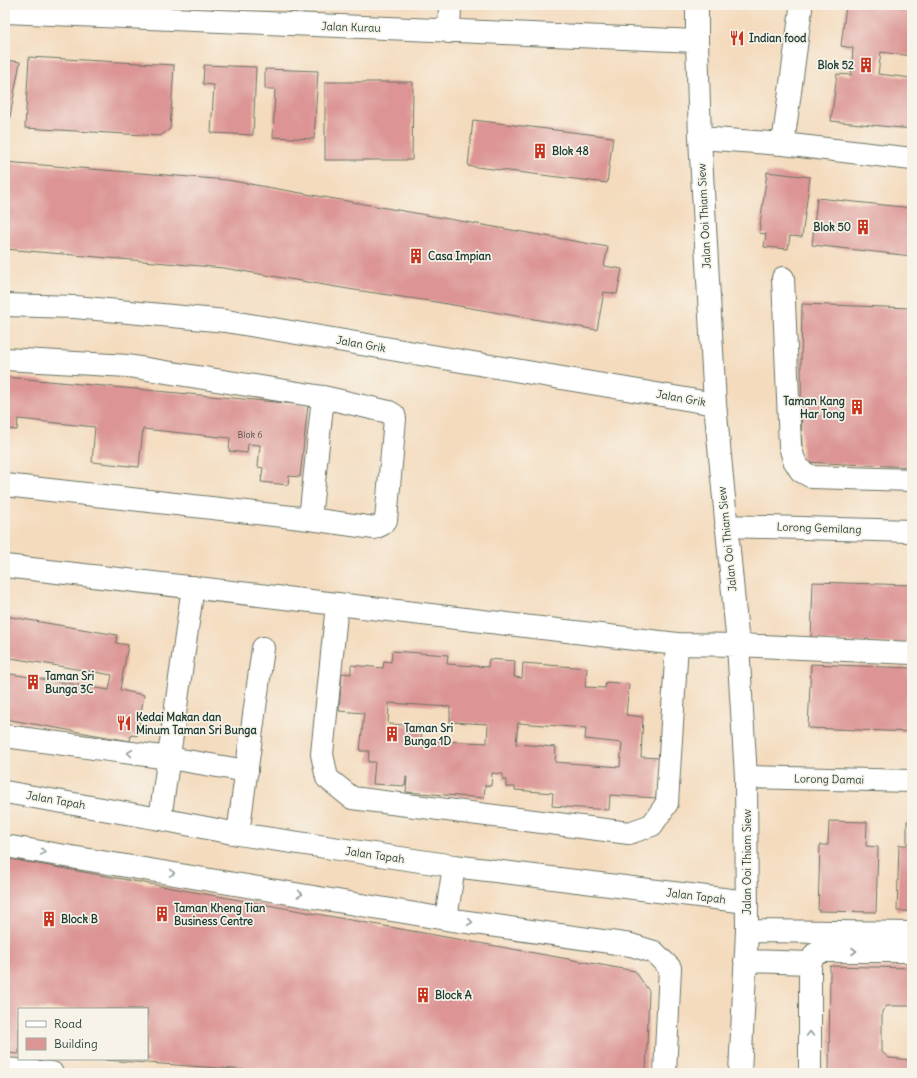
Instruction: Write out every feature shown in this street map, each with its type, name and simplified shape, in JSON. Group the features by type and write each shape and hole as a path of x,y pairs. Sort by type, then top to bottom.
{"street":[{"path":"449,32 450,5"},
{"name":"Jalan Ooi Thiam Siew","path":"697,5 700,138 715,404 738,645 746,777 748,902 740,1073"},
{"path":"783,144 801,9"},
{"name":"Jalan Kurau","path":"5,12 449,32 697,41"},
{"path":"700,138 783,144 912,159"},
{"path":"783,278 790,446 794,460 801,471 812,477 912,480"},
{"name":"Jalan Grik","path":"5,305 75,307 226,320 715,404"},
{"path":"5,359 128,366 323,397 389,412 394,414 395,419 386,520 381,525 374,528 310,519 5,485"},
{"path":"310,519 323,397"},
{"name":"Lorong Gemilang","path":"726,526 912,531"},
{"path":"5,566 677,644 912,652"},
{"path":"160,819 193,587"},
{"path":"337,604 322,754 327,778 352,798 629,833 652,825 667,803 677,644"},
{"path":"238,834 263,648"},
{"path":"5,736 169,758 247,771"},
{"name":"Lorong Damai","path":"746,777 912,781"},
{"name":"Jalan Tapah","path":"5,792 238,834 454,866 748,902"},
{"path":"5,846 446,919 631,945 654,952 670,968 665,1073"},
{"path":"446,919 454,866"},
{"path":"747,931 912,933"},
{"path":"810,1073 810,963 815,954 824,951 912,952"},
{"path":"745,961 810,963"},
{"path":"5,1069 52,1073"}],"building":[{"name":"Blok 52","path":"846,5 879,5 912,8 912,56 881,52 878,74 912,78 912,129 831,121 837,74 851,75 853,48 841,46"},
{"path":"29,57 174,65 170,129 160,136 25,128"},
{"path":"5,60 20,62 9,122 5,121"},
{"path":"204,65 256,67 253,135 211,133 214,85 203,84"},
{"path":"265,69 318,71 314,139 273,137 275,89 265,89"},
{"path":"325,82 413,82 412,160 325,160"},
{"name":"Blok 48","path":"473,120 613,137 607,183 468,166"},
{"path":"5,162 227,180 608,247 604,266 622,269 617,294 604,292 597,330 436,302 224,268 5,249"},
{"path":"767,172 810,177 802,237 790,236 788,249 764,247 766,234 759,233"},
{"name":"Blok 50","path":"817,198 912,208 912,256 812,245"},
{"path":"802,304 912,308 912,467 802,462"},
{"path":"5,377 308,405 300,477 289,476 288,485 261,482 263,468 258,467 260,445 248,444 247,453 229,451 230,438 143,429 139,467 92,462 95,427 18,419 17,430 5,429"},
{"path":"813,582 912,585 912,644 811,641"},
{"name":"Taman Sri Bunga 3C","path":"5,616 117,635 116,643 128,645 120,690 144,695 137,736 131,735 130,741 5,719 5,673 109,690 112,675 5,657"},
{"name":"Taman Sri Bunga 1D","path":"392,651 448,655 447,664 488,667 489,659 515,661 514,677 522,678 523,663 587,668 585,687 605,688 606,682 629,684 626,715 643,717 641,757 659,758 656,798 610,795 609,810 552,806 553,793 515,790 515,787 506,787 506,780 503,780 503,774 492,773 491,786 485,785 484,798 406,792 407,777 405,786 373,784 375,762 368,762 369,751 360,751 364,713 339,711 342,673 351,674 351,665 383,668 384,661 391,662","holes":["389,703 450,707 450,722 488,724 487,743 421,740 422,726 388,724","518,723 586,728 585,739 622,743 620,767 555,762 556,747 516,744"]},
{"path":"811,664 912,668 912,732 808,728"},
{"path":"829,821 867,822 866,846 878,847 876,912 818,911 820,845 828,845"},
{"path":"907,821 912,822 912,911 897,911 899,845 907,845"},
{"name":"Taman Kheng Tian Business Centre","path":"5,858 635,971 649,991 646,1073 290,1073 105,1060 148,1060 148,1008 18,1008 18,1054 5,1053"},
{"path":"830,966 912,968 912,1006 887,1006 882,1011 882,1052 889,1058 912,1060 912,1073 829,1073"}],"place":[{"name":"Indian food","path":"737,38"},
{"name":"Blok 52","path":"866,65"},
{"name":"Blok 48","path":"540,151"},
{"name":"Blok 50","path":"863,227"},
{"name":"Casa Impian","path":"416,256"},
{"name":"Taman Kang Har Tong","path":"857,407"},
{"name":"Taman Sri Bunga 3C","path":"33,682"},
{"name":"Kedai Makan dan Minum Taman Sri Bunga","path":"124,723"},
{"name":"Taman Sri Bunga 1D","path":"392,734"},
{"name":"Taman Kheng Tian Business Centre","path":"162,914"},
{"name":"Block B","path":"49,919"},
{"name":"Block A","path":"423,995"}]}
